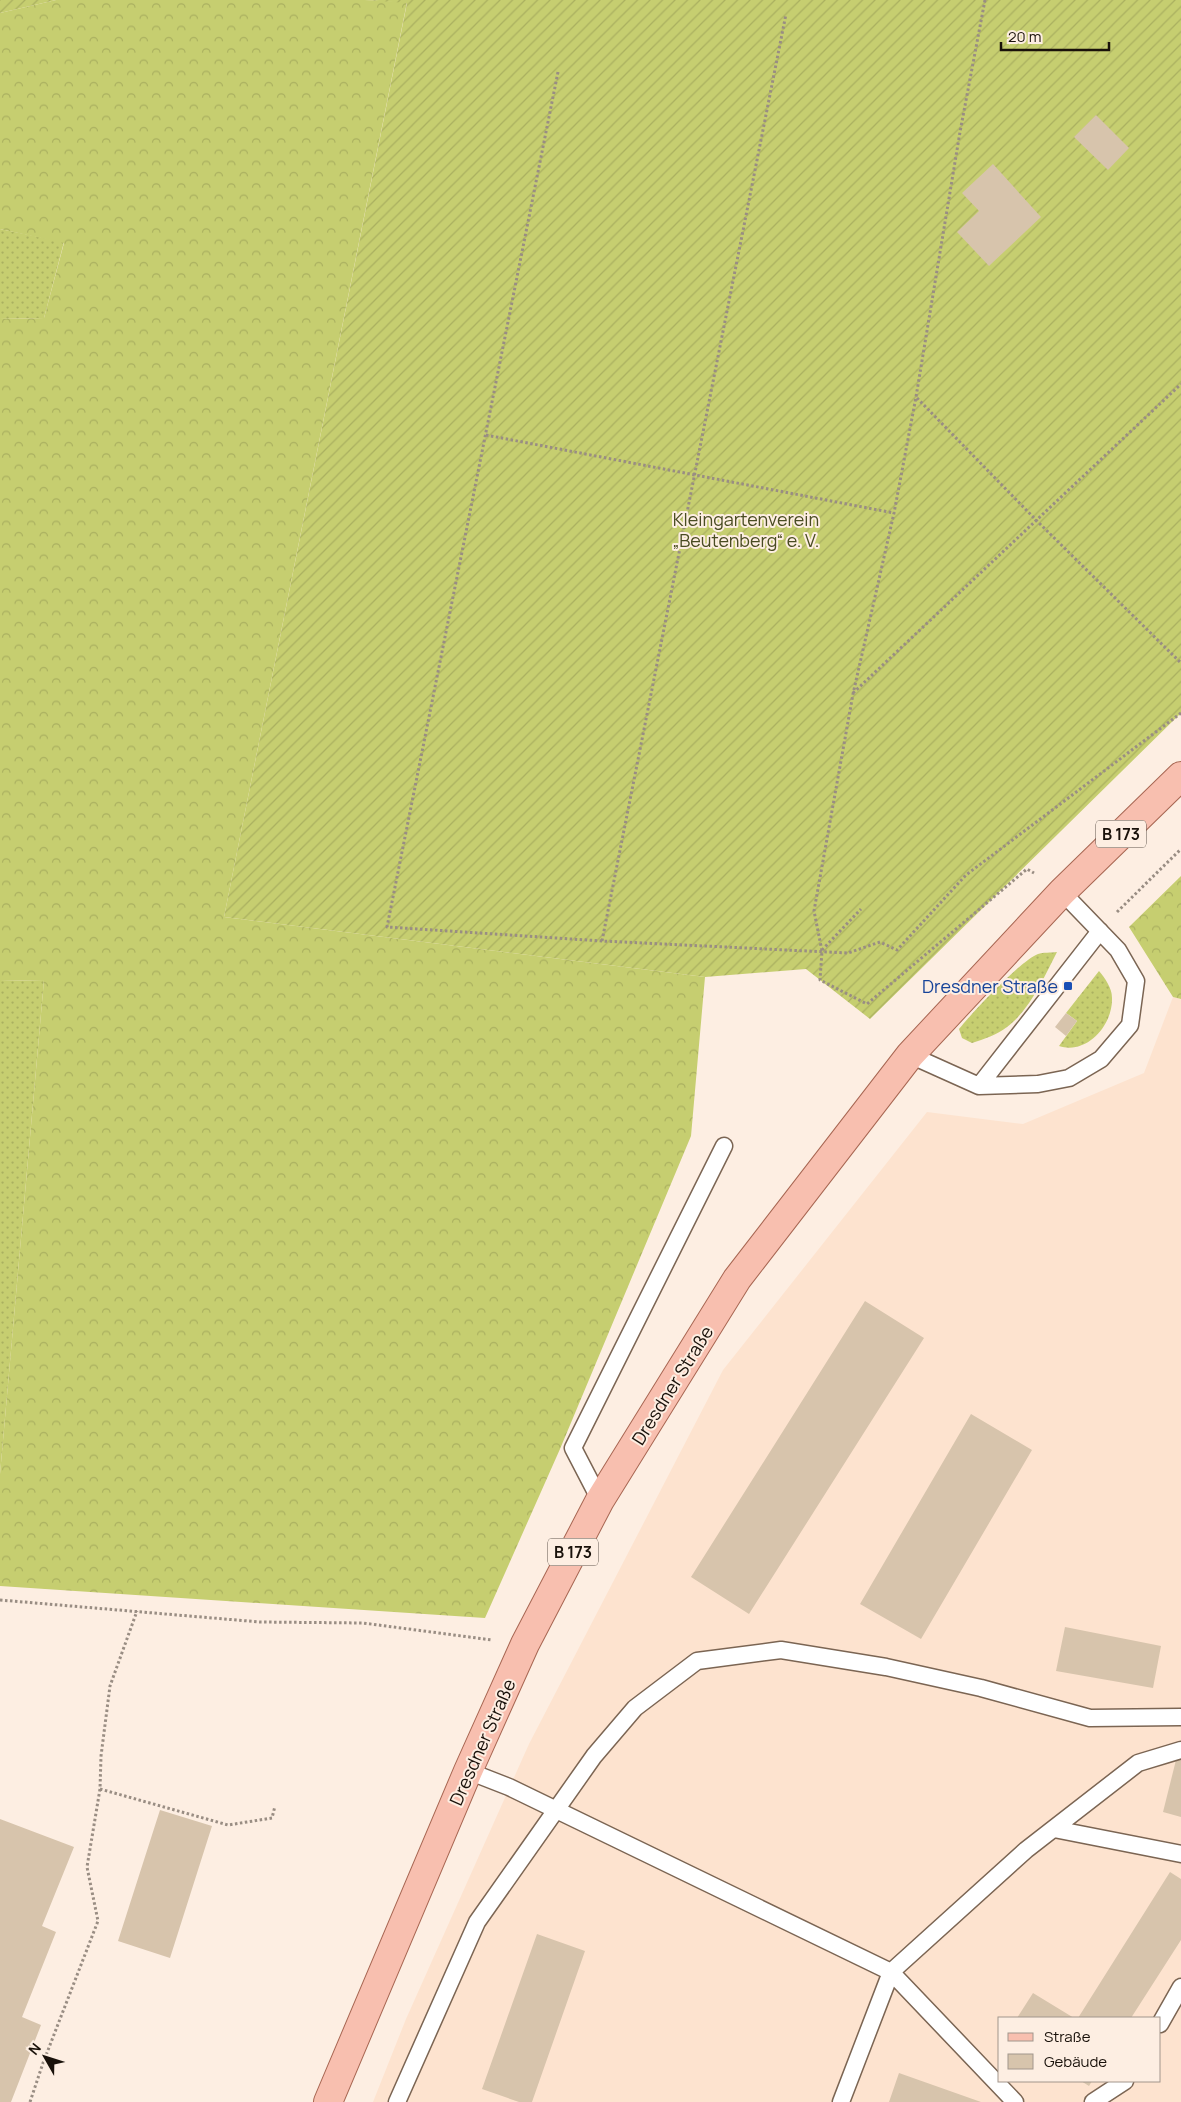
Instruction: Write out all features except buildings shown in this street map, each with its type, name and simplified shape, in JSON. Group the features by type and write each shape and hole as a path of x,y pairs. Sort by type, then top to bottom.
{"main road":[{"name":"Dresdner Straße","path":"328,2102 468,1771 525,1644 600,1500 737,1279 910,1055 1062,892 1181,776"}],"lane":[{"path":"910,1055 979,1086 1038,1084 1069,1078 1101,1059 1130,1025 1136,981 1118,950 1062,892"},
{"path":"979,1086 1100,931"},
{"path":"600,1500 573,1448 724,1146"},
{"path":"397,2102 476,1922 594,1756 635,1708 697,1661 782,1650 886,1667 981,1688 1090,1718 1181,1718"},
{"path":"841,2102 891,1972 1026,1850 1138,1763 1181,1750"},
{"path":"468,1771 509,1787 891,1972 1015,2102"},
{"path":"1054,1828 1181,1854"},
{"path":"1161,2022 1181,1987"},
{"path":"1093,2102 1123,2082"}],"path":[{"path":"985,0 960,132 916,397 894,513 853,694 814,911 822,951 820,980 867,1004 1027,869 1062,892"},
{"path":"602,941 786,14"},
{"path":"558,72 388,926 602,941 848,952 880,942 897,950 966,875 1181,713"},
{"path":"853,694 1181,384"},
{"path":"916,397 1036,520 1181,663"},
{"path":"486,435 894,513"},
{"path":"1100,931 1112,916 1181,849"},
{"path":"822,951 861,909"},
{"path":"0,1600 260,1622 363,1623 525,1644"},
{"path":"30,2102 43,2063 98,1921 87,1868 100,1789 101,1756 110,1686 138,1611"},
{"path":"100,1789 228,1825 272,1818 276,1806"}],"shaded area":[{"path":"1173,997 1181,999 1181,2102 373,2102 406,2019 529,1744 723,1370 927,1112 1023,1124 1144,1073"}],"green space":[{"path":"0,0 56,0 0,13"},
{"path":"56,0 365,0 407,2 224,917 705,977 691,1136 560,1449 485,1618 0,1586 0,1474 44,980 0,981 0,319 44,318 64,243 0,229 0,13"},
{"name":"Kleingartenverein „Beutenberg“ e. V.","path":"365,0 1181,0 1181,713 870,1019 806,969 705,977 224,917 407,3"},
{"path":"0,229 64,242 44,318 0,319"},
{"path":"1181,876 1181,999 1173,997 1129,927"},
{"path":"1057,952 1030,1002 1015,1020 999,1032 981,1040 972,1043 962,1038 959,1029 1020,966 1038,954"},
{"path":"1099,971 1108,983 1112,994 1108,1018 1096,1036 1088,1042 1069,1048 1059,1046 1077,1021 1066,1013"},
{"path":"44,980 0,1474 0,981"}],"place":[{"name":"Dresdner Straße","path":"1068,986"}]}
